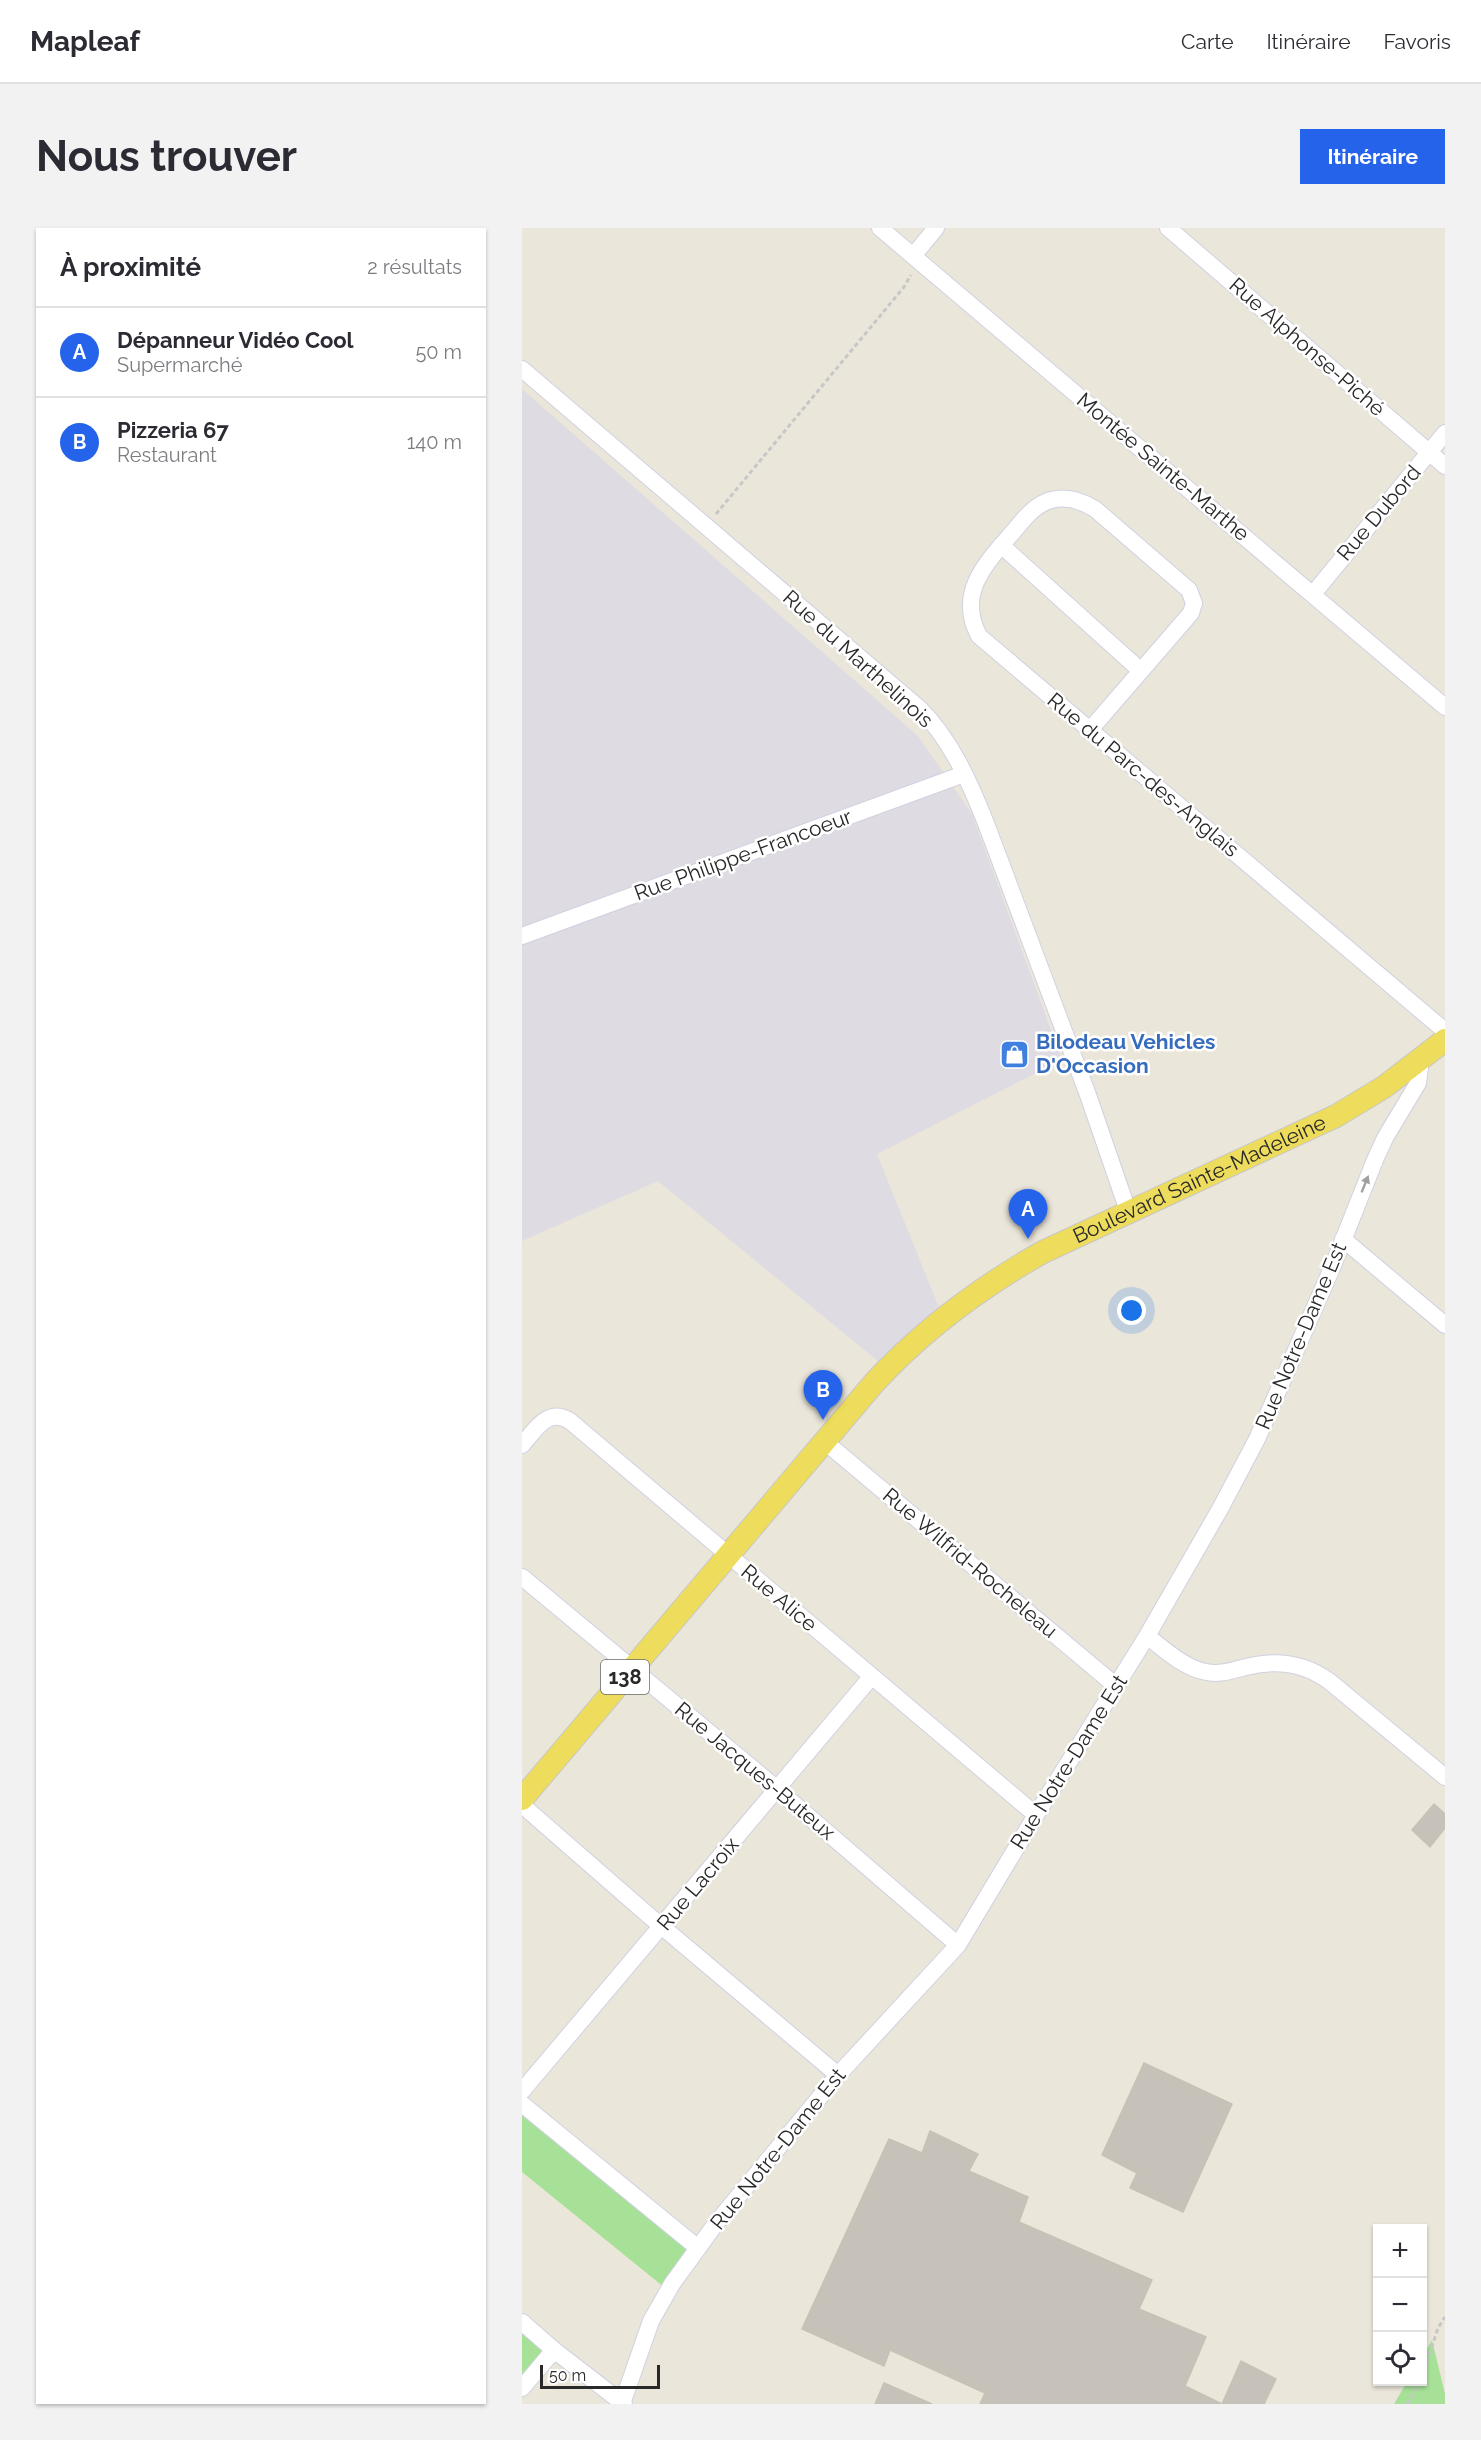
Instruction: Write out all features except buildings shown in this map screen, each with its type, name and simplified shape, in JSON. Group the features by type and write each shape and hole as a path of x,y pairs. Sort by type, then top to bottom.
{"main road":[{"name":"Boulevard Sainte-Madeleine","path":"522,1799 888,1368 957,1309 1035,1256 1128,1211 1246,1160 1336,1116 1384,1087 1445,1040"}],"street":[{"name":"Montée Sainte-Marthe","path":"880,228 1445,707"},
{"path":"913,256 936,228"},
{"name":"Rue Alphonse-Piché","path":"1168,228 1445,466"},
{"name":"Rue du Marthelinois","path":"522,369 925,714 942,736 964,774 991,837 1088,1095 1128,1211"},
{"name":"Rue Dubord","path":"1313,594 1445,433"},
{"name":"Rue du Parc-des-Anglais","path":"1141,671 1191,613 1194,603 1192,594 1095,509 1081,502 1062,499 1052,500 1037,507 1001,545 976,578 971,606 974,627 979,636 1445,1031"},
{"path":"1001,545 1141,671 1089,731"},
{"name":"Rue Philippe-Francoeur","path":"522,936 964,774"},
{"name":"Rue Notre-Dame Est","path":"622,2404 657,2309 698,2248 838,2075 958,1945 1147,1636 1220,1509 1257,1439 1385,1137 1418,1083 1421,1060"},
{"path":"1343,1239 1445,1325"},
{"name":"Rue Alice","path":"522,1444 548,1417 565,1418 1036,1815"},
{"name":"Rue Wilfrid-Rocheleau","path":"824,1441 1116,1686"},
{"name":"Rue Jacques-Buteux","path":"522,1577 632,1667 958,1945"},
{"path":"1147,1636 1193,1668 1208,1672 1223,1672 1271,1662 1293,1664 1313,1671 1445,1777"},
{"name":"Rue Lacroix","path":"522,2091 872,1676"},
{"path":"522,1805 662,1927 838,2075"},
{"path":"522,2104 698,2248"},
{"path":"522,2322 622,2404"},
{"path":"522,2388 554,2350"}],"path":[{"path":"705,527 904,287 910,278 913,256"},
{"path":"1427,2361 1438,2328 1445,2317"},
{"path":"1407,2404 1417,2386"}],"shaded area":[{"path":"522,389 918,736 972,814 1062,1060 877,1154 942,1315 884,1366 658,1181 522,1241"}],"green space":[{"path":"522,2111 698,2254 670,2292 522,2172"},
{"path":"522,2329 554,2357 522,2398"},
{"path":"1432,2340 1445,2394 1445,2404 1394,2404 1405,2386 1427,2386 1427,2349"}],"place":[{"name":"Bilodeau Vehicles D'Occasion","path":"1015,1054"},
{"name":"Dépanneur Vidéo Cool","path":"1028,1239"},
{"name":"Pizzeria 67","path":"823,1420"}]}
